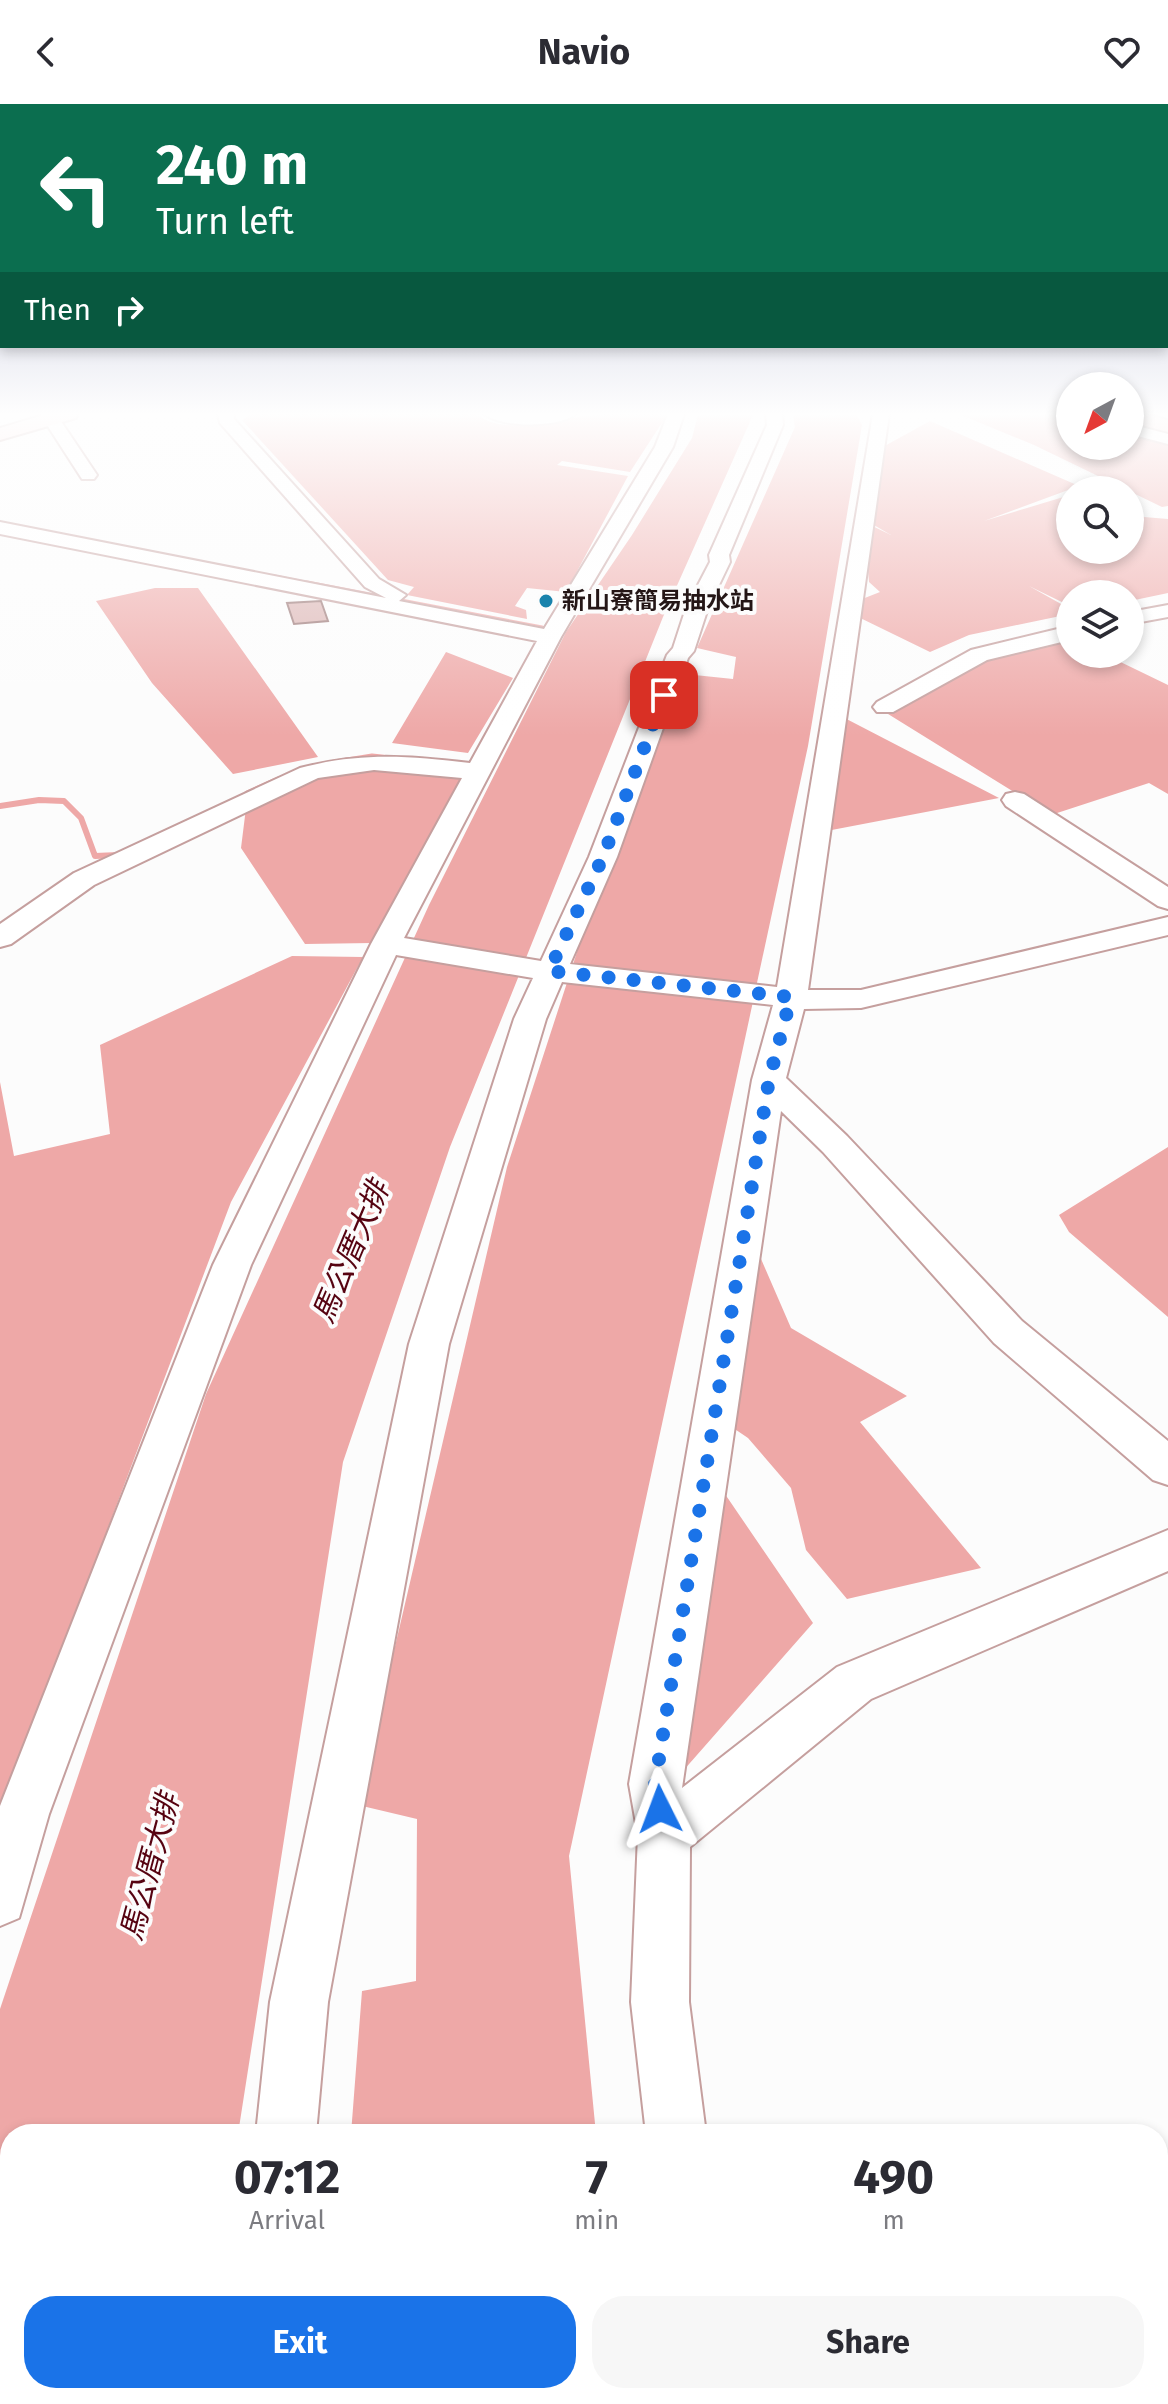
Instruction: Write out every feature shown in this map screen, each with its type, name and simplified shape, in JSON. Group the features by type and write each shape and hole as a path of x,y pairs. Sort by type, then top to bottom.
{"street":[{"path":"22,521 168,550"},
{"path":"317,521 372,583 396,595"},
{"path":"0,1899 23,1814 232,1265 386,944 550,637 619,521"},
{"path":"287,2124 299,2002 429,1344 530,1019 603,857 678,655 683,651 697,608 720,562 719,555 734,521"},
{"path":"675,2124 660,2002 664,1835 655,1784 769,1080 791,997 864,521"},
{"path":"0,528 550,637"},
{"path":"1144,616 1168,611"},
{"path":"1144,619 1168,625"},
{"path":"885,707 979,655 1056,636"},
{"path":"0,938 84,879 309,773 342,764 372,761 480,769"},
{"path":"1015,800 1168,900"},
{"path":"386,944 549,971 821,1001 861,999 1168,926"},
{"path":"769,1080 835,1144 1008,1332 1168,1467"},
{"path":"664,1835 854,1683 1168,1550"}],"water":[{"path":"334,521 604,521 566,592 527,588 515,606 526,610 527,619 407,595 414,587 388,580"},
{"name":"馬公厝大排","path":"640,521 706,521 663,617 450,1147 343,1462 240,2124 0,2124 0,2009 206,1394 429,905 566,632"},
{"path":"753,521 846,521 808,746 569,1856 595,2124 352,2124 362,1991 416,1981 417,1819 358,1805 507,1167 604,869 685,674 733,679 736,657 697,648"},
{"path":"868,521 1056,521 1056,564 1144,564 1144,521 1168,521 1168,593 1144,598 1144,580 1056,580 1056,599 1029,586 1056,601 1056,617 969,635 930,652 850,613 852,603 880,592 869,582 864,522 891,535"},
{"path":"155,588 198,588 318,757 233,774 152,683 96,601"},
{"path":"1056,639 1056,668 1133,668 1168,685 1168,794 1149,783 1051,815 880,709 977,653"},
{"path":"446,652 513,678 468,753 392,743"},
{"path":"833,712 999,798 816,833"},
{"path":"342,764 463,777 372,943 305,944 241,848 247,800"},
{"path":"292,956 363,957 231,1202 0,1814 0,1082 14,1156 110,1134 100,1045"},
{"path":"1168,1147 1168,1317 1069,1232 1059,1215"},
{"path":"745,1222 791,1328 907,1396 860,1422 981,1568 847,1599 806,1550 791,1488 748,1438 714,1415"},
{"path":"699,1456 813,1623 668,1788"}],"building":[{"path":"321,601 328,621 294,624 287,603"}],"waterway":[{"path":"272,576 307,583"},
{"path":"307,583 542,628"},
{"path":"307,583 317,585"},
{"path":"329,763 372,756 391,758"},
{"path":"247,793 278,779"},
{"path":"0,806 39,800 64,801 81,818 95,856 119,855"}],"place":[{"name":"新山寮簡易抽水站","path":"546,601"}],"route":[{"path":"660,1809 655,1784 733,1298 769,1080 791,997 549,971 603,857 664,695"}]}
